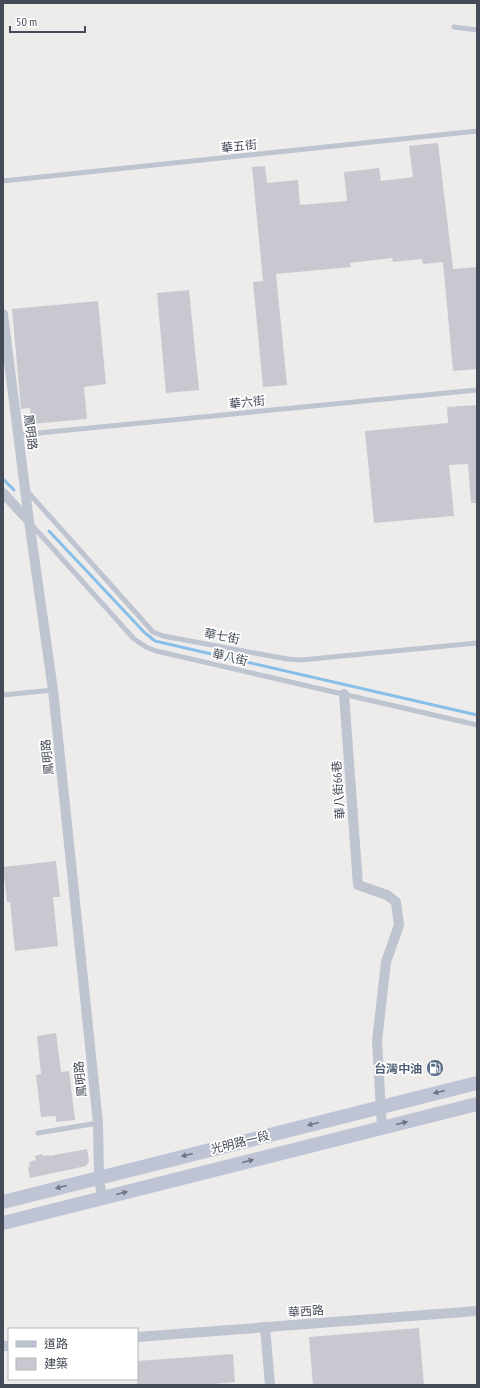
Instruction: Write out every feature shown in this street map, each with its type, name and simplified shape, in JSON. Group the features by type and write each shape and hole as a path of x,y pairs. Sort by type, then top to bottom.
{"street":[{"name":"鳳明路","path":"3,314 29,521 53,690 98,1122 99,1177 102,1198"},
{"path":"3,493 29,521"},
{"name":"華八街66巷","path":"344,694 358,885 387,895 396,902 399,925 386,962 377,1041 382,1107"},
{"name":"光明路一段","path":"3,1202 477,1083"},
{"name":"光明路一段","path":"3,1223 477,1104"},
{"path":"382,1107 382,1128"},
{"name":"華西路","path":"138,1336 477,1311"},
{"path":"265,1327 270,1385"}],"lane":[{"path":"454,26 477,30"},
{"name":"華五街","path":"3,181 477,131"},
{"name":"華六街","path":"18,434 477,390"},
{"name":"華七街","path":"26,490 153,632 158,634 279,658 301,660 477,643"},
{"name":"華八街","path":"29,521 134,639 146,647 156,651 477,725"},
{"path":"3,694 53,690"},
{"path":"38,1133 98,1122"}],"building":[{"path":"438,143 453,269 477,267 477,369 453,371 443,262 423,264 422,259 393,262 392,258 350,263 351,267 276,274 287,385 263,387 253,282 263,281 252,167 265,166 267,183 298,180 300,205 347,201 344,172 379,168 381,181 413,177 409,146"},
{"path":"189,290 199,390 166,393 157,293"},
{"path":"98,301 106,384 84,387 87,419 32,424 30,408 21,409 12,309"},
{"path":"477,405 477,503 471,503 468,464 449,465 454,516 374,523 365,431 448,423 447,407"},
{"path":"56,861 60,897 53,897 58,946 15,951 10,902 7,902 3,867"},
{"path":"56,1033 61,1072 69,1071 75,1120 56,1122 56,1116 41,1117 36,1075 41,1074 37,1036"},
{"path":"87,1149 89,1161 86,1166 30,1178 28,1167 30,1166 29,1162 36,1160 35,1156 42,1154 43,1156 49,1156"},
{"path":"419,1328 424,1385 313,1385 309,1337"},
{"path":"233,1354 235,1382 204,1385 137,1385 138,1361"}],"waterway":[{"path":"3,479 14,490"},
{"path":"49,531 144,632 155,641 477,715"}],"place":[{"name":"台灣中油","path":"435,1068"}]}
